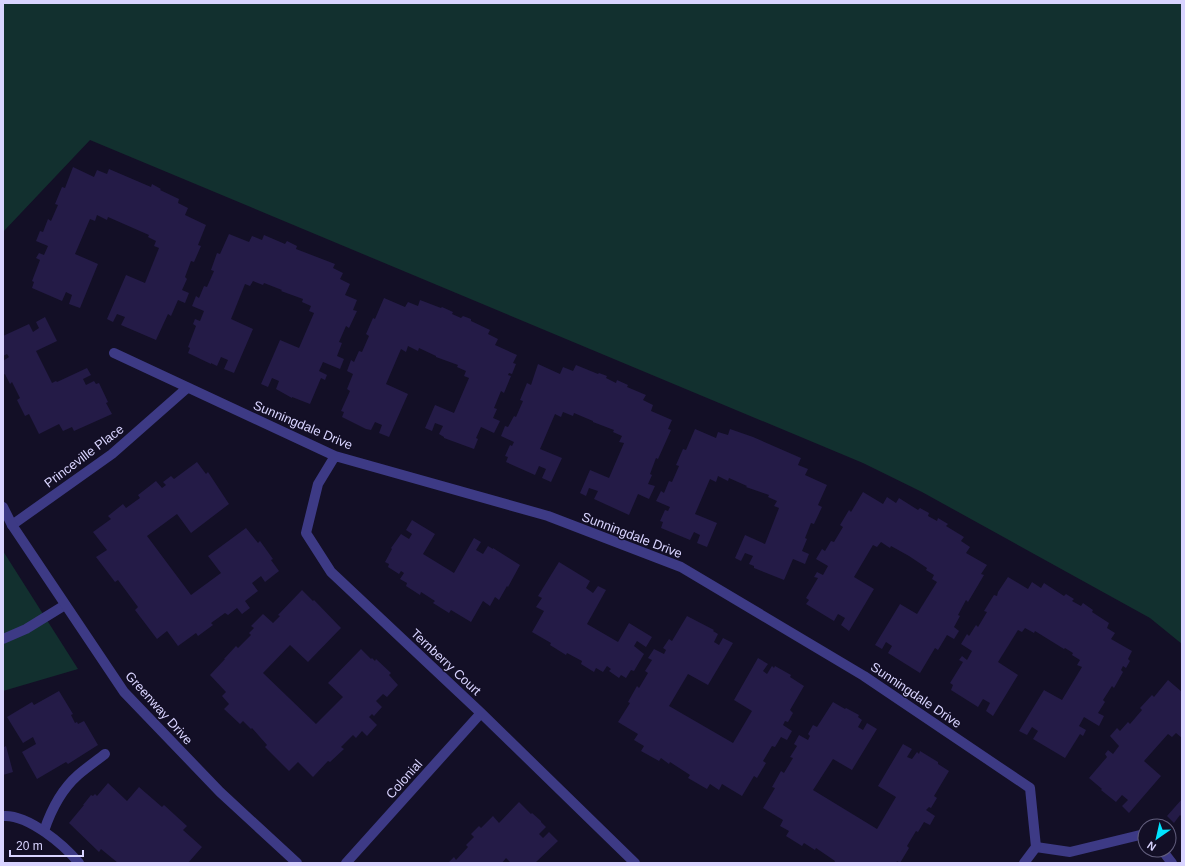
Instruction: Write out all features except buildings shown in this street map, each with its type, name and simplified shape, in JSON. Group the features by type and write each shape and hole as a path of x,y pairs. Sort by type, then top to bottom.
{"street":[{"name":"Sunningdale Drive","path":"114,353 335,456 548,516 681,567 864,676 1030,788 1036,847"},
{"name":"Princeville Place","path":"12,525 112,454 187,388"},
{"name":"Ternberry Court","path":"335,456 318,484 306,533 332,572 482,713 635,863"},
{"name":"Greenway Drive","path":"3,507 12,525 124,692 220,792 297,863"},
{"path":"3,639 26,629 65,605"},
{"name":"Colonial","path":"346,863 482,713"},
{"path":"44,831 50,814 63,791 77,776 105,754"},
{"path":"7,816 44,831 68,850 79,863"},
{"path":"1024,863 1036,847 1070,852 1137,835"}],"green space":[{"path":"3,3 1182,3 1182,644 1150,618 922,492 863,463 90,140 3,232"},
{"path":"3,551 78,669 3,691"}]}
